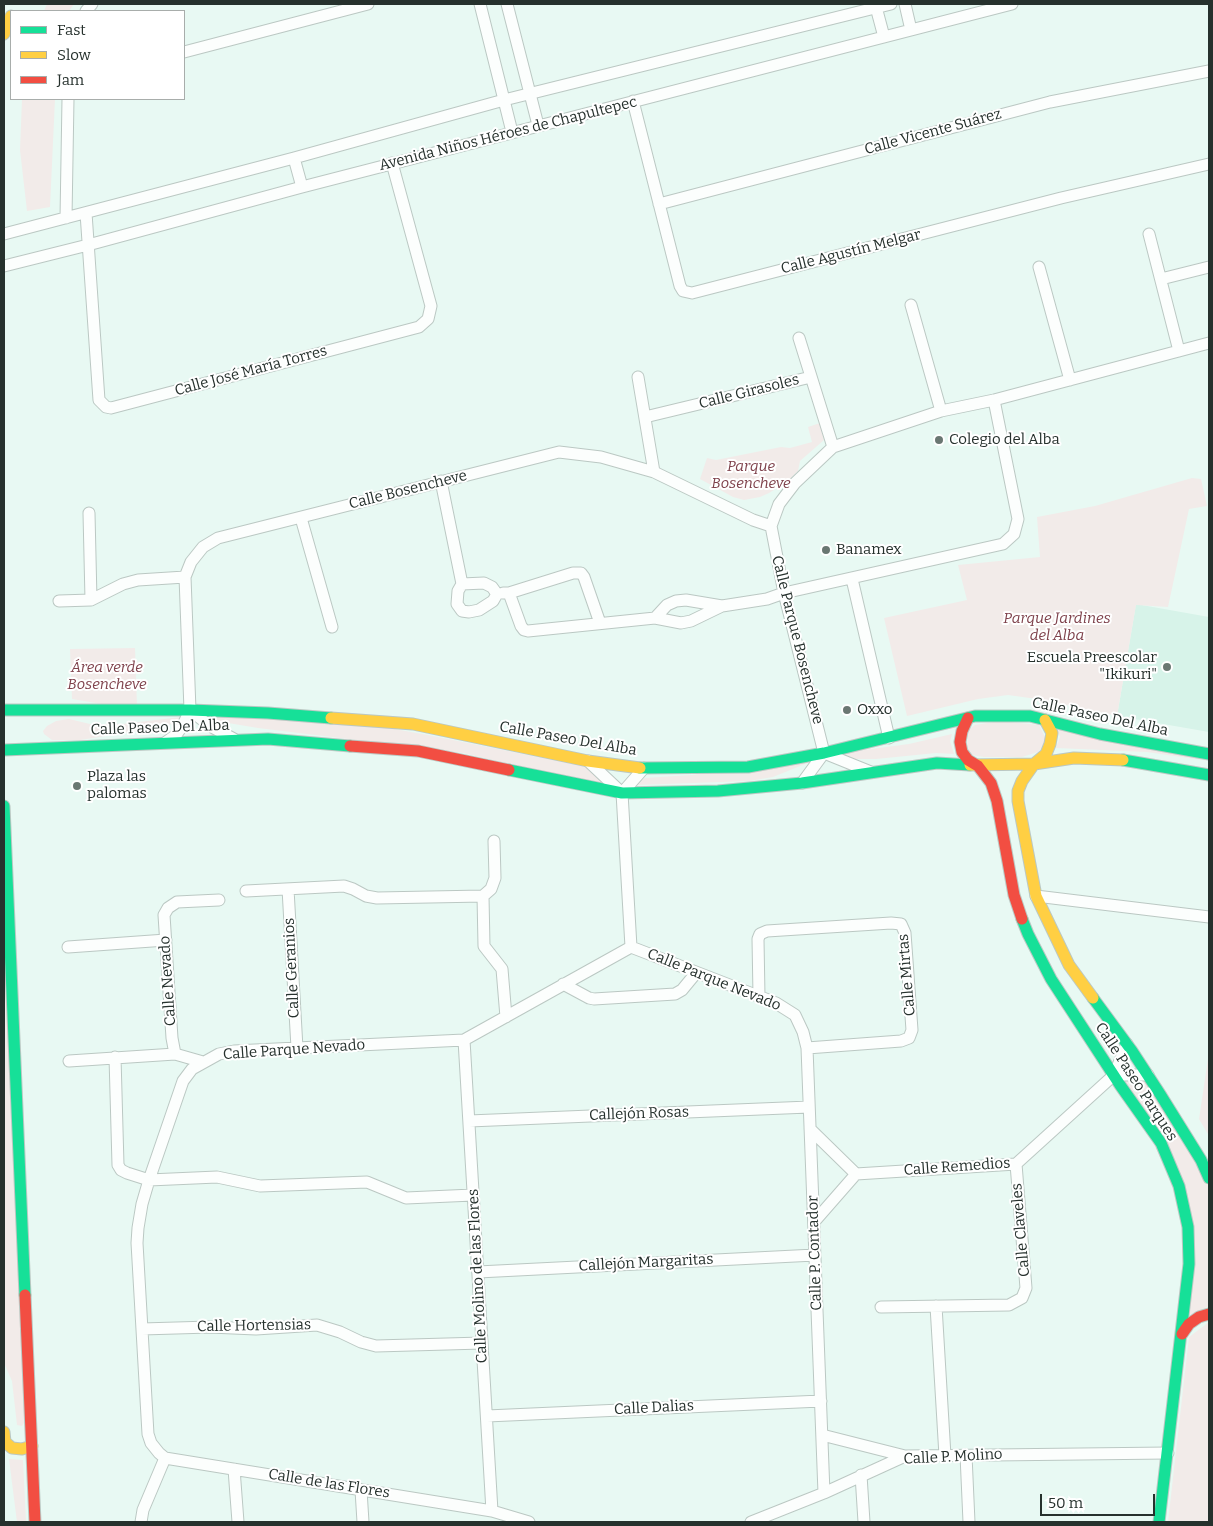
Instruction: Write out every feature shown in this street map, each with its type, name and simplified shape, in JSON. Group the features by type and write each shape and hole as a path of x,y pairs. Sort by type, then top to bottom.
{"street":[{"path":"185,52 368,4"},
{"path":"480,4 512,132"},
{"path":"507,4 538,125"},
{"name":"Avenida Niños Héroes de Chapultepec","path":"4,234 294,158 504,100 891,4"},
{"path":"905,4 911,30"},
{"name":"Avenida Niños Héroes de Chapultepec","path":"4,266 302,186 1012,4"},
{"path":"876,7 884,37"},
{"path":"4,34 10,19"},
{"name":"Calle Vicente Suárez","path":"659,204 1050,102 1209,71"},
{"path":"66,218 68,100"},
{"name":"Calle Agustín Melgar","path":"633,102 680,286 683,291 692,293 1061,198 1209,164"},
{"path":"294,158 302,186"},
{"name":"Calle José María Torres","path":"86,213 99,400 106,407 112,408 420,327 428,319 431,306 392,163"},
{"path":"1149,234 1179,351"},
{"path":"1039,267 1070,380"},
{"path":"1160,279 1209,267"},
{"path":"911,305 940,412"},
{"path":"799,338 811,377"},
{"path":"771,526 779,504 795,483 833,447 940,412 994,400 1209,343"},
{"path":"638,377 654,472"},
{"name":"Calle Girasoles","path":"645,417 811,377 833,447"},
{"path":"509,593 521,626 524,630 528,631 655,618 681,623 722,606 767,599 1003,544 1014,534 1018,519 994,400"},
{"name":"Calle Bosencheve","path":"184,576 191,562 203,547 218,538 559,452 601,457 654,472 753,520 771,526"},
{"path":"441,482 462,584 458,590 457,604 462,611 479,610 493,602 497,594"},
{"path":"90,513 91,600"},
{"path":"301,518 332,627"},
{"name":"Calle Parque Bosencheve","path":"771,526 784,594 824,754"},
{"path":"497,594 509,593 573,573 580,573 584,577 600,623"},
{"path":"58,601 91,600 123,584 138,580 184,576 190,710 176,735 166,742"},
{"path":"852,579 889,738"},
{"path":"462,584 484,583 492,587 497,594"},
{"path":"655,618 668,605 676,601 686,600 722,606"},
{"name":"Calle Paseo Del Alba","path":"4,710 190,710 278,714 413,724 588,761 644,768 748,767 824,754 975,716 1030,716 1100,734 1209,754"},
{"path":"190,710 210,726 236,740"},
{"name":"Calle Paseo Parques","path":"968,718 962,731 960,742 962,752 968,760 978,766 990,783 996,801 1014,895 1028,934 1051,979 1161,1143 1179,1186 1188,1227 1189,1264 1159,1522"},
{"name":"Calle Paseo Parques","path":"1045,720 1052,733 1050,744 1046,754 1034,764 1022,780 1018,791 1018,801 1036,896 1069,965 1148,1075 1201,1160 1209,1178"},
{"name":"Calle Paseo Del Alba","path":"4,750 268,739 418,751 622,793 718,791 802,783 937,763 978,766 1034,764 1074,758 1114,759 1209,775"},
{"path":"802,783 824,754 872,772"},
{"path":"588,761 622,793 644,768"},
{"name":"Calle Parque Nevado","path":"622,793 631,947"},
{"path":"4,806 35,1522"},
{"path":"246,891 344,886 366,896 377,898 483,896 491,889 495,878 494,841"},
{"name":"Calle Geranios","path":"288,889 297,1048"},
{"path":"483,896 484,946 502,969 506,1017"},
{"path":"1036,896 1209,917"},
{"name":"Calle Nevado","path":"176,1054 172,1038 164,915 168,908 177,902 219,900"},
{"name":"Calle Mirtas","path":"759,996 758,939 760,934 766,931 891,923 901,924 905,933 912,1030 909,1038 901,1041 807,1048"},
{"path":"68,947 166,940"},
{"name":"Calle Parque Nevado","path":"631,947 776,1003 795,1015"},
{"name":"Calle Parque Nevado","path":"165,1458 155,1448 148,1434 137,1243 142,1204 149,1180 183,1082 192,1069 219,1054 234,1051 464,1040 631,947"},
{"path":"563,984 594,999 675,994 682,990 696,973"},
{"name":"Calle P. Contador","path":"795,1015 803,1032 807,1048 824,1493"},
{"name":"Calle Molino de las Flores","path":"464,1040 492,1511"},
{"name":"Calle Remedios","path":"856,1174 1016,1164 1114,1075 1127,1044"},
{"path":"69,1061 176,1054 203,1062"},
{"path":"115,1057 118,1165 121,1170 149,1180 217,1177 260,1186 359,1181 367,1182 406,1198 473,1195"},
{"path":"1114,1075 1148,1075"},
{"name":"Callejón Rosas","path":"469,1121 809,1107"},
{"path":"810,1128 856,1174 814,1222"},
{"name":"Calle Claveles","path":"881,1307 1009,1305 1022,1298 1026,1288 1016,1164"},
{"name":"Callejón Margaritas","path":"478,1272 815,1255"},
{"path":"936,1306 944,1456"},
{"path":"1182,1334 1194,1321 1209,1314"},
{"name":"Calle Hortensias","path":"142,1329 210,1327 256,1329 317,1325 376,1346 482,1343"},
{"name":"Calle Dalias","path":"486,1416 820,1400"},
{"path":"4,1432 5,1442 12,1448 22,1449 32,1446"},
{"path":"822,1435 905,1456"},
{"name":"Calle P. Molino","path":"751,1522 824,1493 905,1456 1168,1452"},
{"path":"966,1455 970,1522"},
{"path":"141,1522 143,1510 165,1458"},
{"name":"Calle de las Flores","path":"165,1458 492,1511"},
{"path":"234,1469 238,1522"},
{"path":"861,1475 864,1522"},
{"path":"361,1490 363,1522"},
{"path":"492,1511 529,1522"}],"shaded area":[{"name":"Escuela Preescolar \"Ikikuri\"","path":"1136,604 1209,617 1209,732 1117,716"}],"green space":[{"path":"47,4 74,4 70,10 44,10"},
{"path":"22,100 55,100 50,207 27,211 20,150"},
{"name":"Parque Bosencheve","path":"820,423 824,440 800,461 798,471 787,482 769,493 744,500 733,497 700,479 707,458 716,460 781,447 790,448 812,442 808,427"},
{"name":"Parque Jardines del Alba","path":"1192,478 1201,479 1207,506 1189,509 1168,607 1136,605 1117,716 1044,700 1008,695 978,699 907,716 884,618 967,600 958,565 1040,557 1037,517 1095,506"},
{"name":"Área verde Bosencheve","path":"135,648 137,706 102,704 72,699 70,649"},
{"path":"218,715 383,727 428,735 583,766 596,772 606,787 463,753 258,728 210,720"},
{"path":"181,717 179,722 158,728 80,740 52,740 43,731 47,726 56,721 69,719 90,724 122,724"},
{"path":"1000,721 1039,725 1047,741 1038,752 1022,757 984,757 972,755 967,750 968,730 975,725"},
{"path":"1057,728 1209,761 1147,752 1056,748 1060,737"},
{"path":"952,734 950,741 954,754 936,753 876,759 851,759 839,756 849,752 909,744"},
{"path":"815,760 773,777 749,781 637,785 638,782 645,778 691,775"},
{"path":"4,953 25,1421 22,1426 17,1425 12,1381 4,1363"},
{"path":"1209,1052 1209,1136 1199,1119"},
{"path":"1124,1079 1147,1080 1209,1186 1209,1306 1190,1315 1191,1225"},
{"path":"1209,1322 1209,1522 1168,1522 1189,1337"},
{"path":"9,1459 23,1460 26,1522 17,1522"}],"traffic: fast":[{"path":"4,710 190,710 331,718"},
{"path":"640,768 748,767 824,753 975,716 1030,716 1100,734 1209,754"},
{"path":"4,750 268,739 350,746"},
{"path":"1123,760 1209,775"},
{"path":"509,770 622,793 718,791 802,783 937,763 970,765"},
{"path":"4,806 25,1295"},
{"path":"1022,919 1051,979 1120,1085 1161,1143 1179,1186 1188,1227 1189,1264 1159,1522"},
{"path":"1093,998 1132,1051 1160,1094 1201,1160 1209,1178"}],"traffic: slow":[{"path":"4,34 10,19"},
{"path":"331,718 413,724 588,761 640,768"},
{"path":"1045,720 1052,733 1050,744 1046,754 1034,764 1022,781 1018,791 1018,801 1036,896 1069,965 1093,998"},
{"path":"970,765 1034,764 1074,758 1123,760"},
{"path":"4,1432 5,1442 12,1448 22,1449 32,1446"}],"traffic: jam":[{"path":"968,718 962,731 960,742 962,752 968,760 978,766 991,783 997,801 1014,895 1022,919"},
{"path":"350,746 418,751 509,770"},
{"path":"25,1295 35,1522"},
{"path":"1182,1334 1189,1324 1199,1317 1209,1314"}],"place":[{"name":"Colegio del Alba","path":"939,440"},
{"name":"Banamex","path":"826,550"},
{"name":"Escuela Preescolar \"Ikikuri\"","path":"1167,667"},
{"name":"Oxxo","path":"847,710"},
{"name":"Plaza las palomas","path":"77,786"}]}
